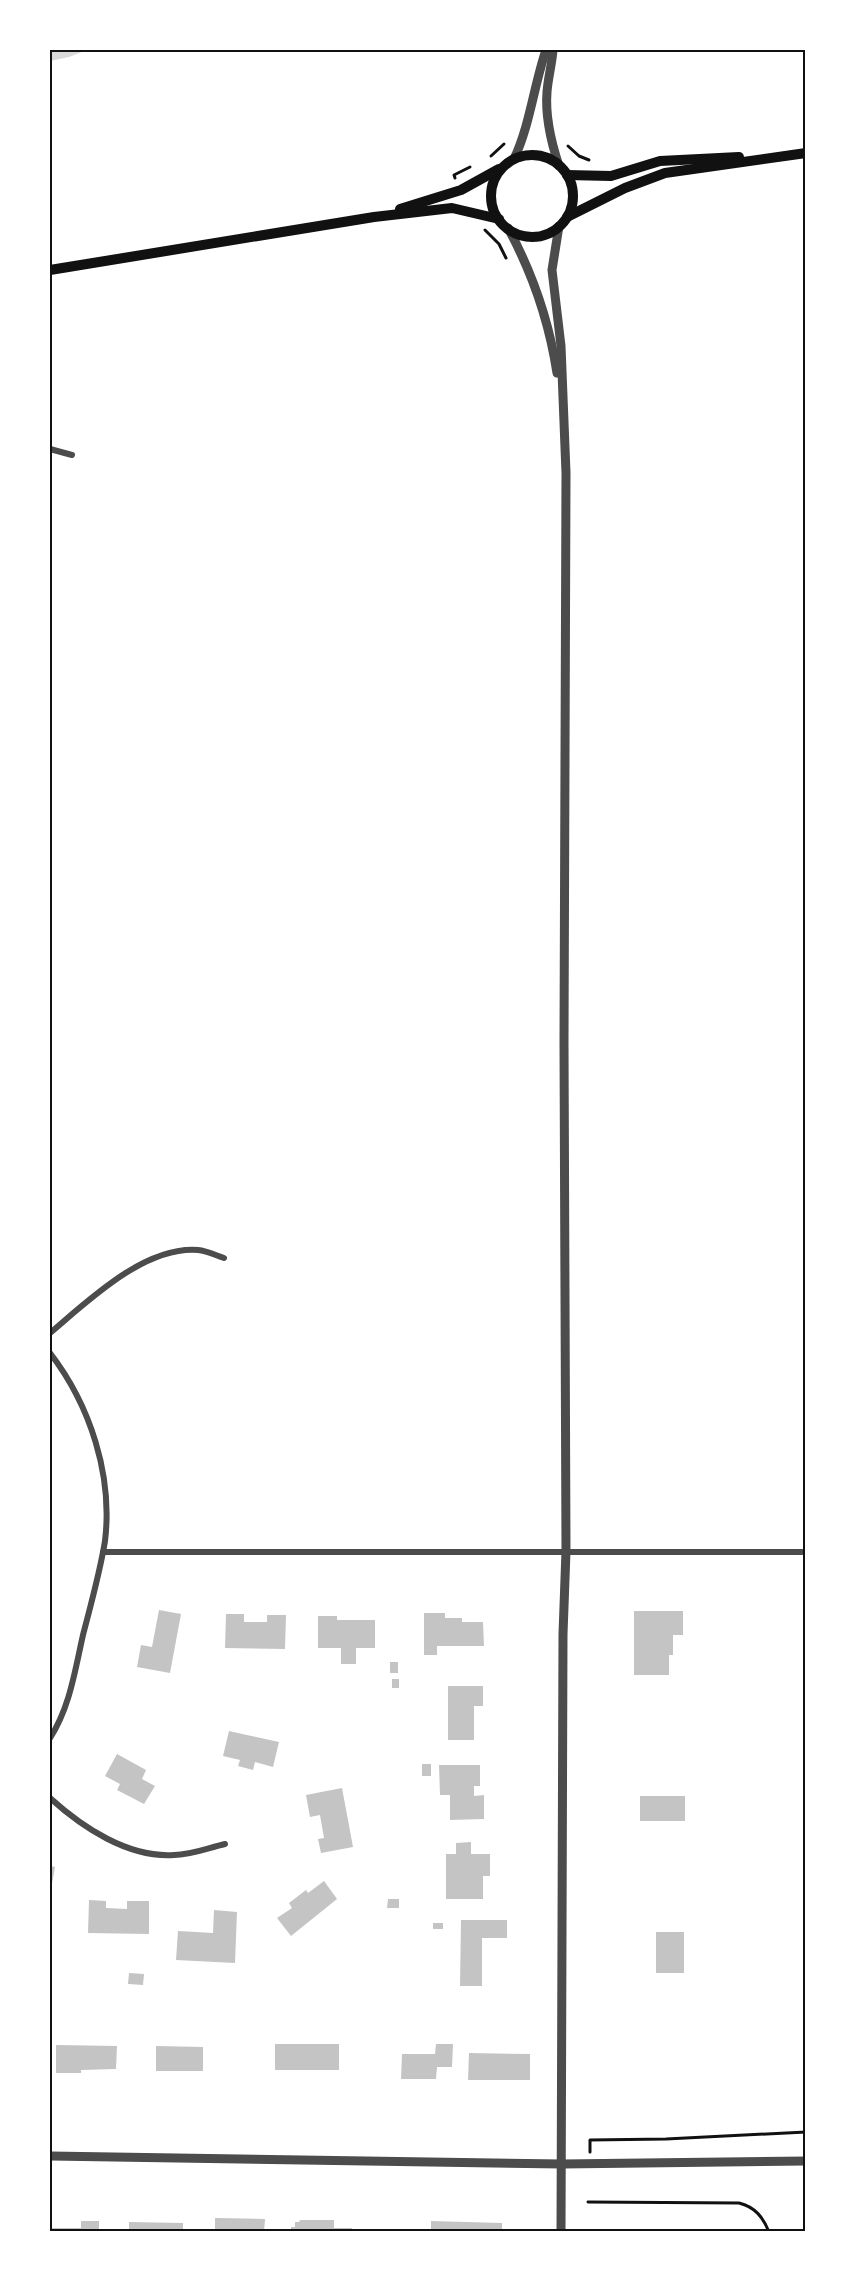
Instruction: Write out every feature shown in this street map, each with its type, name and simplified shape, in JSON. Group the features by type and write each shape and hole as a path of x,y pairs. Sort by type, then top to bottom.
{"main road":[{"path":"567,175 611,176 660,161 677,159 802,154"},
{"path":"567,217 625,188 665,173 802,154"},
{"path":"374,217 461,190 514,159 527,155 541,156 559,166 571,183 573,197 571,211 552,232 539,236 525,236 508,228 499,219 491,201 492,188 496,176 504,166"},
{"path":"50,270 374,217 452,208 499,219"}],"street":[{"path":"514,159 521,144 546,50"},
{"path":"553,50 547,91 547,112 549,132 559,166"},
{"path":"559,226 552,270 561,346 565,424 566,1551 563,1634 561,2232"},
{"path":"508,228 525,260 546,317 565,424"},
{"path":"50,449 72,455"},
{"path":"50,1333 96,1294 146,1262 171,1252 184,1250 206,1251 224,1258"},
{"path":"50,1353 80,1401 91,1427 104,1482 106,1520 103,1552 71,1687 59,1723 50,1738"},
{"path":"103,1552 806,1552"},
{"path":"50,1798 91,1828 122,1845 145,1854 177,1855 225,1844"},
{"path":"50,2156 562,2164 806,2162"}],"path":[{"path":"483,160 504,145 508,137"},
{"path":"564,139 569,149 579,156 598,161"},
{"path":"456,181 454,176 473,165"},
{"path":"477,226 493,237 510,264"},
{"path":"590,2163 590,2140 806,2133"},
{"path":"588,2202 740,2203 748,2205 763,2218 769,2232"}],"shaded area":[{"path":"50,50 87,50 50,61"}],"building":[{"path":"159,1610 181,1614 170,1673 137,1667 141,1645 152,1647"},
{"path":"634,1611 683,1611 683,1635 673,1635 673,1655 669,1655 669,1675 634,1675"},
{"path":"424,1613 445,1613 445,1618 462,1618 462,1622 483,1622 484,1646 437,1646 437,1655 424,1655"},
{"path":"226,1614 244,1614 244,1622 267,1622 267,1615 286,1615 285,1649 225,1648"},
{"path":"318,1616 337,1616 337,1620 375,1620 375,1648 356,1648 356,1664 341,1664 341,1648 318,1648"},
{"path":"390,1662 398,1662 398,1673 390,1673"},
{"path":"392,1679 399,1679 399,1688 392,1688"},
{"path":"448,1686 483,1686 483,1706 474,1706 474,1740 448,1740"},
{"path":"229,1731 279,1742 273,1767 255,1762 253,1770 238,1766 240,1760 223,1756"},
{"path":"117,1754 146,1770 142,1779 155,1786 144,1804 117,1790 120,1784 105,1776"},
{"path":"422,1764 431,1764 431,1776 422,1776"},
{"path":"439,1765 480,1765 480,1786 474,1786 474,1796 484,1795 484,1819 450,1820 450,1795 440,1795"},
{"path":"342,1788 353,1847 321,1853 318,1839 324,1838 320,1815 310,1817 306,1795"},
{"path":"640,1796 685,1796 685,1821 640,1821"},
{"path":"471,1842 471,1854 490,1854 490,1876 483,1876 483,1899 446,1899 446,1854 456,1854 456,1843"},
{"path":"50,1866 55,1867 51,1889 50,1889"},
{"path":"324,1881 337,1899 291,1936 277,1918 292,1908 289,1903 306,1890 308,1893"},
{"path":"388,1899 399,1899 399,1908 387,1908"},
{"path":"89,1900 106,1901 106,1908 127,1909 127,1901 149,1901 149,1934 88,1933"},
{"path":"214,1910 237,1912 235,1963 176,1960 178,1931 213,1933"},
{"path":"461,1920 507,1920 507,1938 482,1938 482,1986 460,1986"},
{"path":"433,1923 443,1923 443,1929 433,1929"},
{"path":"656,1932 684,1932 684,1973 656,1973"},
{"path":"129,1973 144,1974 143,1985 128,1984"},
{"path":"275,2044 339,2044 339,2070 275,2070"},
{"path":"436,2044 453,2044 452,2067 437,2067 436,2079 401,2079 402,2054 435,2054"},
{"path":"56,2045 117,2046 116,2069 56,2073"},
{"path":"156,2046 203,2047 203,2071 156,2071"},
{"path":"469,2053 530,2054 530,2080 468,2080"},
{"path":"215,2218 265,2219 264,2232 215,2232"},
{"path":"334,2220 334,2228 352,2228 352,2232 291,2232 291,2227 295,2227 295,2222"},
{"path":"81,2221 99,2221 99,2232 50,2232 50,2228 81,2228"},
{"path":"431,2221 502,2223 502,2232 431,2232"},
{"path":"129,2222 183,2223 183,2232 129,2232"}]}
